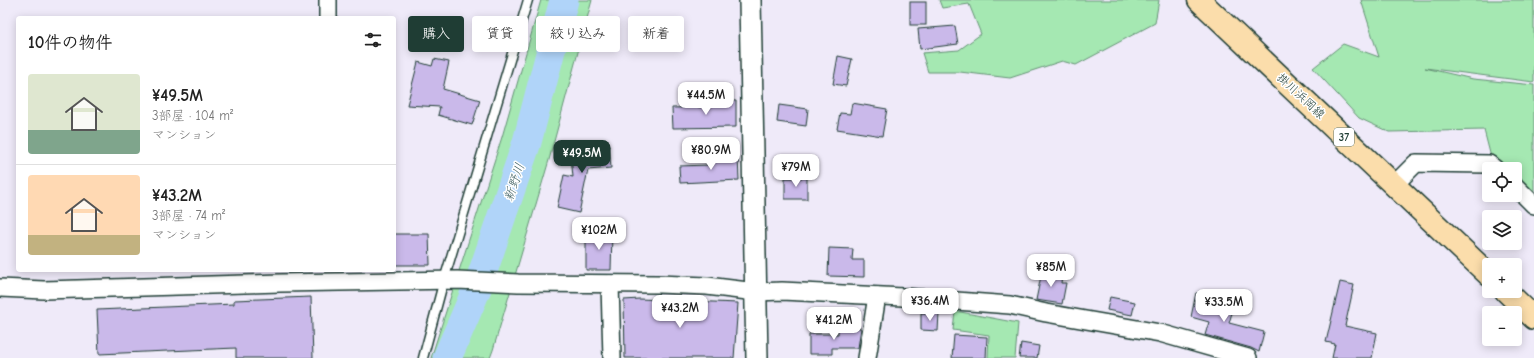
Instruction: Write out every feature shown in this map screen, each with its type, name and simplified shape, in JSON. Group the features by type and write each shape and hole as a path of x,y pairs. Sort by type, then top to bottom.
{"main road":[{"name":"掛川浜岡線","path":"1199,0 1482,268"},
{"path":"1514,298 1533,315"}],"street":[{"path":"328,0 328,16"},
{"path":"750,0 757,358"},
{"path":"1394,185 1416,163 1482,164"},
{"path":"1522,193 1534,205"},
{"path":"0,288 44,290 333,276 518,283 658,284 706,286 756,292 782,291 1010,304 1046,313 1160,333 1248,358"},
{"path":"610,284 612,358"},
{"path":"867,358 878,296"}],"lane":[{"path":"423,358 450,280 528,0"}],"green space":[{"path":"541,0 592,0 588,16 536,16"},
{"path":"939,0 1159,0 1155,23 1076,65 1062,61 1010,78 960,72 928,72 922,53 959,50 981,34 969,4 942,8"},
{"path":"1361,0 1534,0 1534,82 1425,68 1473,79 1534,85 1534,213 1522,201 1522,162 1492,162 1484,130 1389,132 1359,118 1313,68 1343,44 1379,57"},
{"path":"536,18 536,52 578,52 549,160 493,350 490,358 431,358 502,137 526,52 528,52 528,46"},
{"path":"955,311 1018,323 1015,358 988,358 989,335 953,330"}],"building":[{"path":"910,2 926,2 926,25 910,25"},
{"path":"955,26 958,44 920,49 918,29"},
{"path":"838,56 852,59 846,86 833,84"},
{"path":"434,59 449,62 443,89 480,100 472,125 438,115 440,107 407,105 418,62 432,66"},
{"path":"708,100 736,101 736,127 673,128 672,108 708,107"},
{"path":"852,103 887,109 882,136 837,129 840,113 850,114"},
{"path":"779,105 808,109 806,126 777,122"},
{"path":"570,146 609,146 611,168 588,170 579,213 557,208 564,175 573,177"},
{"path":"738,157 739,180 680,183 679,166 708,165 708,158"},
{"path":"785,178 807,178 807,199 785,199"},
{"path":"586,233 612,233 611,270 586,270"},
{"path":"396,234 429,234 430,265 396,265"},
{"path":"829,248 853,249 852,260 864,260 864,277 828,276"},
{"path":"1042,271 1062,275 1061,283 1066,283 1062,304 1036,300"},
{"path":"1340,282 1354,285 1345,326 1377,333 1372,358 1332,358 1335,344 1326,342"},
{"path":"1196,293 1209,296 1208,299 1234,306 1229,323 1264,332 1259,352 1251,348 1205,335 1209,322 1191,317"},
{"path":"311,297 313,358 236,358 236,348 99,354 97,310 234,304 234,300"},
{"path":"1110,297 1135,302 1132,315 1107,310"},
{"path":"639,299 738,303 734,358 625,358 624,300"},
{"path":"921,313 939,313 938,331 921,330"},
{"path":"838,328 861,328 858,348 832,348 832,354 809,354 809,334 838,334"},
{"path":"954,335 987,337 986,358 952,358"},
{"path":"1021,343 1039,346 1037,358 1019,358"}],"waterway":[{"name":"新野川","path":"447,358 478,286 527,142 564,0"}]}
